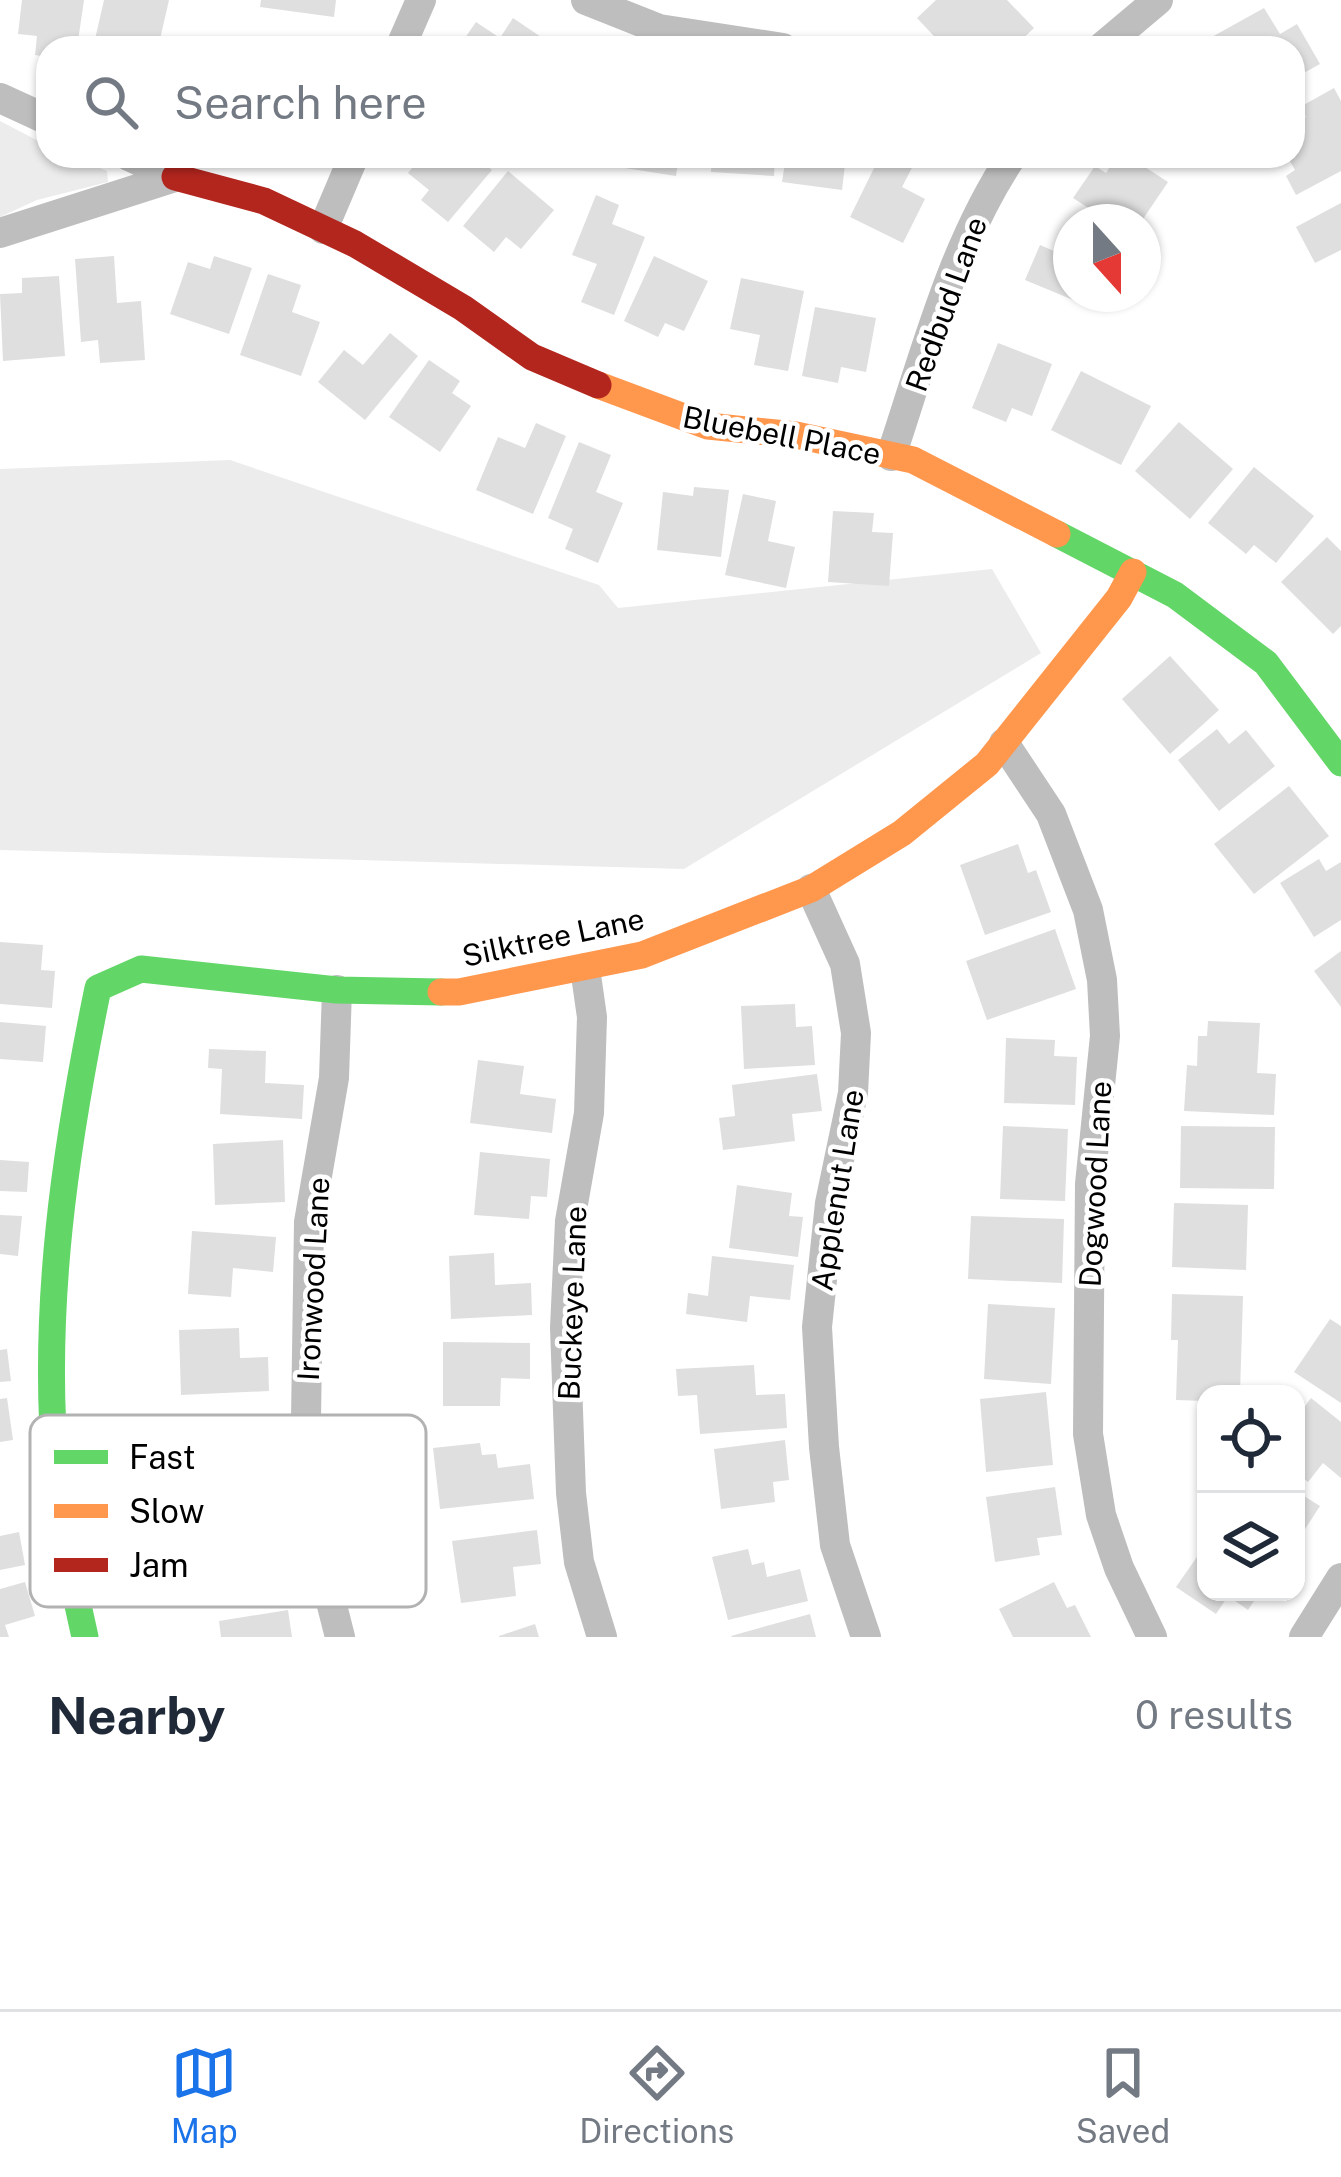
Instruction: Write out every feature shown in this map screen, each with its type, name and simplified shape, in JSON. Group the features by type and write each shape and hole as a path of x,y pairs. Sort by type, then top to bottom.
{"street":[{"path":"405,36 421,0"},
{"path":"586,0 659,29 705,36"},
{"path":"1115,36 1158,0"},
{"path":"0,98 36,114"},
{"name":"Bluebell Place","path":"155,168 264,201 463,308 532,356 648,406 708,426 796,435 913,460 1175,595 1265,663 1341,764"},
{"path":"323,230 349,168"},
{"name":"Redbud Lane","path":"891,456 953,273 1003,168"},
{"path":"0,233 175,177"},
{"name":"Silktree Lane","path":"52,1415 54,1261 62,1182 98,988 141,969 337,990 459,992 642,956 811,889 902,833 987,764 1119,598 1133,572"},
{"name":"Dogwood Lane","path":"1004,743 1051,814 1088,910 1102,980 1105,1036 1090,1184 1088,1434 1101,1515 1119,1568 1152,1637"},
{"name":"Applenut Lane","path":"811,889 845,964 856,1033 853,1093 830,1203 817,1327 835,1545 866,1637"},
{"name":"Buckeye Lane","path":"585,968 592,1018 589,1113 570,1221 566,1328 571,1493 579,1562 602,1637"},
{"name":"Ironwood Lane","path":"306,1415 309,1222 334,1078 337,990"},
{"path":"1304,1637 1341,1578"},
{"name":"Silktree Lane","path":"78,1607 86,1637"},
{"name":"Ironwood Lane","path":"332,1607 340,1637"}],"shaded area":[{"path":"0,121 36,140 36,168 107,171 108,182 37,200 0,217"},
{"path":"230,460 599,585 618,608 992,569 1041,653 684,869 0,850 0,469"}],"building":[{"path":"22,0 84,0 79,36 18,34"},
{"path":"104,0 169,0 161,36 96,36"},
{"path":"261,0 336,0 334,17 260,7"},
{"path":"936,0 1007,0 1034,28 1026,36 934,36 917,18"},
{"path":"1264,8 1280,34 1297,24 1304,36 1214,36"},
{"path":"513,18 540,36 501,36"},
{"path":"476,22 497,36 466,36"},
{"path":"1305,38 1320,64 1305,72"},
{"path":"1334,88 1341,101 1341,171 1296,195 1286,176 1294,168 1305,168 1305,104"},
{"path":"412,168 492,170 448,222 421,200 429,190 408,173"},
{"path":"625,168 677,168 676,176"},
{"path":"711,168 774,168 774,176 711,172"},
{"path":"784,168 845,168 842,190 782,182"},
{"path":"874,168 912,168 902,187 925,199 903,243 850,217"},
{"path":"1098,168 1106,173 1109,168 1146,168 1168,182 1153,204 1082,204 1073,198"},
{"path":"508,171 554,210 521,249 506,237 494,252 463,226"},
{"path":"596,195 619,205 612,224 645,237 614,315 581,302 597,264 572,255"},
{"path":"1341,203 1341,250 1315,263 1296,227"},
{"path":"1040,245 1053,251 1053,292 1025,280"},
{"path":"114,256 117,303 141,301 145,360 100,363 98,340 81,342 75,259"},
{"path":"214,256 252,268 229,334 170,314 188,262 210,269"},
{"path":"654,256 708,281 684,331 665,323 658,337 624,321"},
{"path":"268,274 301,285 292,312 320,322 301,376 240,355"},
{"path":"59,276 65,356 3,361 0,294 22,293 22,278"},
{"path":"741,278 804,291 788,371 754,365 760,335 730,329"},
{"path":"815,307 876,318 866,372 841,367 838,383 802,376"},
{"path":"390,333 418,356 365,420 318,382 344,350 363,365"},
{"path":"998,343 1052,364 1032,416 1012,408 1006,422 972,408"},
{"path":"429,360 460,381 452,393 471,406 440,452 389,417"},
{"path":"1081,371 1151,406 1121,465 1051,430"},
{"path":"1179,422 1233,469 1190,519 1135,471"},
{"path":"536,423 566,436 533,514 476,490 498,437 525,448"},
{"path":"579,442 611,455 596,492 623,503 598,563 565,549 573,529 548,518"},
{"path":"1254,467 1314,516 1276,563 1254,545 1246,554 1208,523"},
{"path":"694,487 729,490 721,557 657,550 663,492 693,496"},
{"path":"743,494 776,501 768,541 795,547 786,588 725,575"},
{"path":"833,511 874,513 872,532 893,533 889,586 828,582"},
{"path":"1327,537 1341,551 1341,626 1333,634 1281,582"},
{"path":"1170,656 1219,710 1170,754 1122,699"},
{"path":"1217,729 1229,744 1246,730 1275,766 1219,811 1178,760"},
{"path":"1289,786 1329,836 1254,894 1214,844"},
{"path":"1018,844 1028,873 1036,870 1051,912 985,935 960,865"},
{"path":"1319,859 1326,871 1341,862 1341,920 1314,937 1280,883"},
{"path":"1055,929 1076,989 987,1020 966,961"},
{"path":"0,942 43,945 41,970 55,971 52,1008 0,1004"},
{"path":"1341,951 1341,1007 1314,971"},
{"path":"795,1004 796,1027 812,1026 815,1065 744,1069 741,1006"},
{"path":"1208,1021 1260,1023 1257,1073 1276,1074 1274,1115 1184,1111 1187,1065 1197,1066 1198,1036 1207,1036"},
{"path":"0,1022 46,1026 43,1062 0,1059"},
{"path":"1006,1038 1055,1040 1054,1056 1077,1057 1075,1105 1004,1103"},
{"path":"209,1049 266,1051 265,1083 304,1085 302,1119 220,1114 222,1069 208,1068"},
{"path":"478,1060 524,1066 520,1094 556,1099 552,1133 470,1123"},
{"path":"817,1074 822,1111 792,1114 795,1141 723,1150 719,1118 735,1116 732,1085"},
{"path":"1003,1126 1068,1129 1065,1201 1000,1199"},
{"path":"1181,1126 1275,1127 1274,1189 1180,1188"},
{"path":"283,1140 285,1202 215,1205 213,1144"},
{"path":"480,1152 550,1159 547,1197 531,1196 529,1219 474,1215"},
{"path":"0,1160 29,1162 27,1192 0,1191"},
{"path":"737,1185 792,1193 789,1216 803,1217 798,1257 729,1248"},
{"path":"1174,1203 1248,1205 1246,1270 1172,1267"},
{"path":"0,1215 22,1216 18,1256 0,1254"},
{"path":"971,1216 1064,1219 1062,1283 968,1279"},
{"path":"192,1231 276,1237 273,1272 233,1268 231,1297 188,1294"},
{"path":"494,1253 495,1285 531,1283 532,1315 451,1319 449,1256"},
{"path":"712,1256 794,1265 790,1300 750,1296 747,1322 686,1314 688,1293 708,1296"},
{"path":"1172,1294 1243,1296 1240,1385 1197,1385 1197,1401 1176,1400 1178,1340 1171,1340"},
{"path":"988,1304 1055,1308 1051,1384 984,1379"},
{"path":"1330,1319 1341,1326 1341,1403 1294,1372"},
{"path":"239,1328 240,1358 268,1357 269,1391 181,1395 179,1330"},
{"path":"443,1342 530,1343 530,1379 501,1378 500,1406 443,1406"},
{"path":"7,1349 11,1381 0,1382 0,1350"},
{"path":"754,1365 756,1395 785,1394 787,1428 700,1434 697,1395 678,1396 676,1369"},
{"path":"1046,1392 1053,1465 986,1472 980,1399"},
{"path":"7,1398 13,1440 0,1442 0,1399"},
{"path":"1311,1398 1341,1422 1341,1478 1323,1463 1308,1482 1305,1480 1305,1406"},
{"path":"785,1440 789,1480 773,1482 775,1502 721,1509 714,1449"},
{"path":"480,1443 482,1455 496,1454 498,1468 530,1464 534,1499 440,1509 433,1448"},
{"path":"1055,1487 1062,1535 1037,1538 1040,1555 995,1562 986,1497"},
{"path":"1305,1497 1320,1506 1305,1529"},
{"path":"537,1530 541,1564 513,1567 516,1596 461,1603 452,1541"},
{"path":"19,1532 25,1565 0,1570 0,1536"},
{"path":"748,1549 752,1565 764,1562 767,1577 800,1569 808,1601 728,1620 712,1557"},
{"path":"1197,1557 1197,1601 1225,1601 1216,1614 1176,1587"},
{"path":"25,1582 35,1616 5,1625 9,1637 0,1637 0,1589"},
{"path":"1054,1582 1067,1608 1075,1605 1091,1637 1013,1637 999,1609"},
{"path":"288,1610 292,1637 221,1637 219,1621"},
{"path":"810,1614 816,1637 731,1636"},
{"path":"535,1624 539,1637 499,1637 499,1636"}],"traffic: fast":[{"path":"1057,534 1175,595 1266,663 1341,763"},
{"path":"52,1415 59,1230 75,1108 98,988 141,969 337,990 441,992"},
{"path":"79,1607 85,1637"}],"traffic: slow":[{"path":"598,385 708,426 796,435 913,460 1057,534"},
{"path":"441,992 642,955 811,889 902,833 987,764 1119,598 1133,572"}],"traffic: jam":[{"path":"175,177 264,201 355,244 463,308 532,357 598,385"}]}
